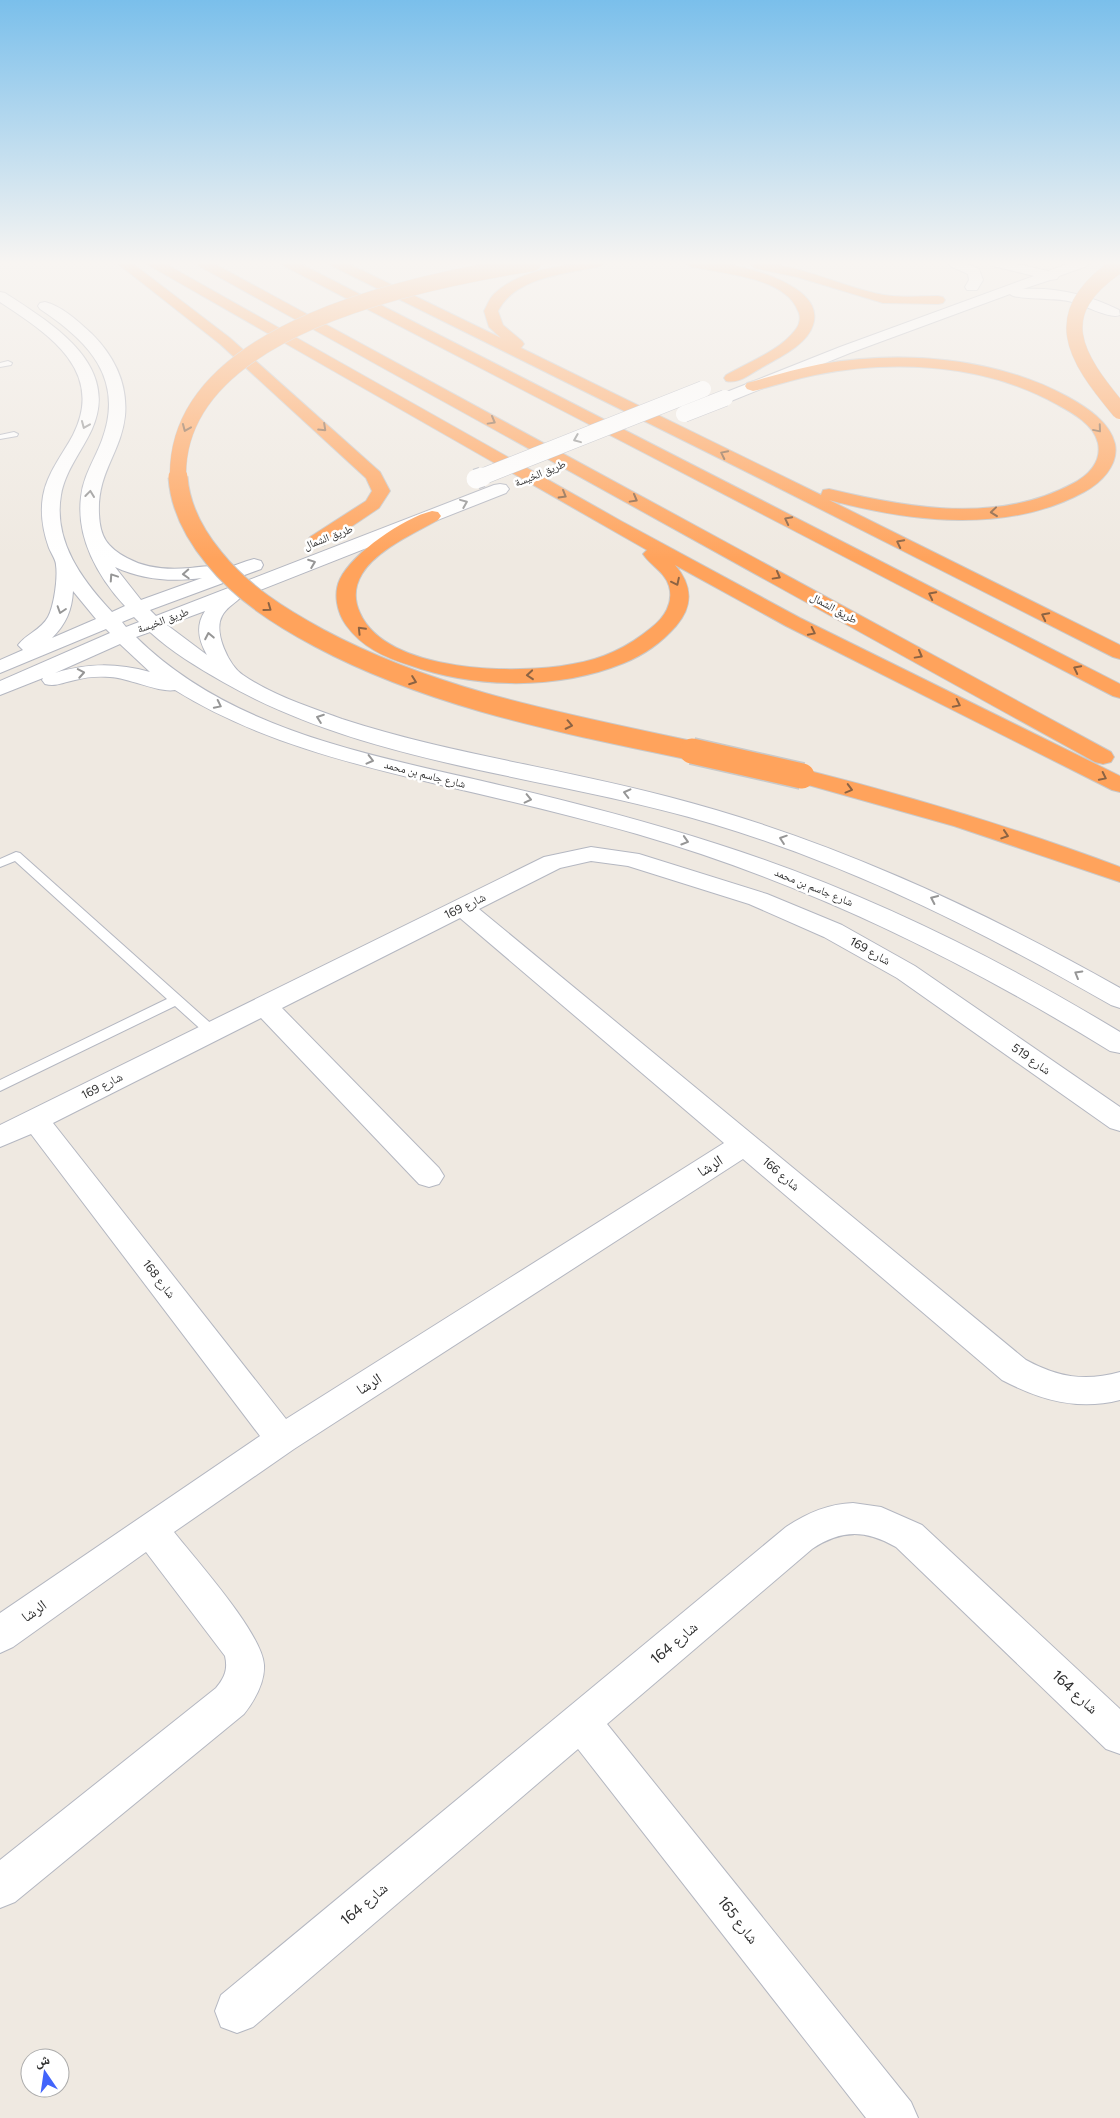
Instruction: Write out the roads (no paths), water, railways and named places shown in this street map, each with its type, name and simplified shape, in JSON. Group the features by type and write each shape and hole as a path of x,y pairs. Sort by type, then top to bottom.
{"highway":[{"path":"241,362 226,373 198,404 181,440 177,464 177,484 183,505 197,537 220,567 280,616 329,645 398,675 452,695 526,716 802,776 961,820 1070,856 1120,875"},
{"path":"248,362 374,476 381,491 374,504 309,544"},
{"path":"329,362 615,525 793,622 1120,785"},
{"name":"طريق الشمال","path":"385,362 786,581 1120,767"},
{"path":"480,362 1120,692"},
{"path":"537,362 1120,653"},
{"path":"542,362 552,369"},
{"path":"732,378 758,362"},
{"path":"1083,362 1120,411"},
{"path":"751,467 850,501 889,509 940,514 979,513 1036,505 1068,494 1091,480 1099,472 1104,465 1107,449 1106,441 1097,427 1086,416 1064,401 1039,389 1013,380 959,368 905,363 853,364 821,368 753,386"},
{"path":"432,516 361,560 348,578 344,596 347,612 358,628 372,641 394,654 426,666 474,675 526,676 583,668 617,658 643,645 667,624 680,603 679,587 673,575 657,558 615,525"}],"main road":[{"name":"شارع جاسم بن محمد","path":"80,362 86,375 92,402 88,418 77,443 58,476 51,500 54,537 66,562 84,591 115,628 157,668 192,692 253,721 315,744 362,758 649,830 804,882 961,952 1021,984 1120,1044"},
{"name":"شارع جاسم بن محمد","path":"107,362 116,385 118,410 115,427 95,474 89,496 90,519 96,542 111,575 138,608 153,623 202,661 232,679 303,712 387,740 661,802 794,843 884,877 973,918 1066,967 1120,999"},
{"path":"458,486 774,362"},
{"path":"608,445 809,362"},
{"name":"طريق الخيسة","path":"0,667 115,628 153,623 234,594 590,452"},
{"name":"طريق الشمال","path":"309,544 388,514"},
{"path":"96,542 123,564 157,574 195,573 268,560 138,608 115,628"},
{"path":"0,660 38,638 58,620 64,607 66,562"},
{"path":"232,679 212,647 207,633 208,624 219,606 234,594"},
{"name":"طريق الخيسة","path":"0,688 115,628"},
{"path":"0,694 75,673 109,670 132,672 192,692"},
{"name":"شارع 169","path":"0,1137 547,864 565,858 591,854 618,856 720,886 796,914 870,950 941,996"},
{"name":"شارع 166","path":"462,907 1014,1370 1031,1380 1050,1387 1070,1391 1090,1392 1120,1386"},
{"name":"شارع 519","path":"941,996 1120,1121"},
{"path":"264,1005 429,1176"},
{"name":"شارع 168","path":"35,1119 282,1439"},
{"name":"الرشا","path":"0,1635 282,1439 745,1144"},
{"name":"شارع 164","path":"236,2011 811,1529 826,1522 842,1518 877,1521 909,1536 1120,1735"},
{"path":"0,1887 230,1701 239,1691 245,1679 245,1656 239,1646 150,1529"},
{"name":"شارع 165","path":"581,1722 895,2118"}],"lane":[{"path":"0,437 14,434"},
{"path":"0,863 16,856 212,1031"},
{"path":"0,1086 176,1000"}]}
